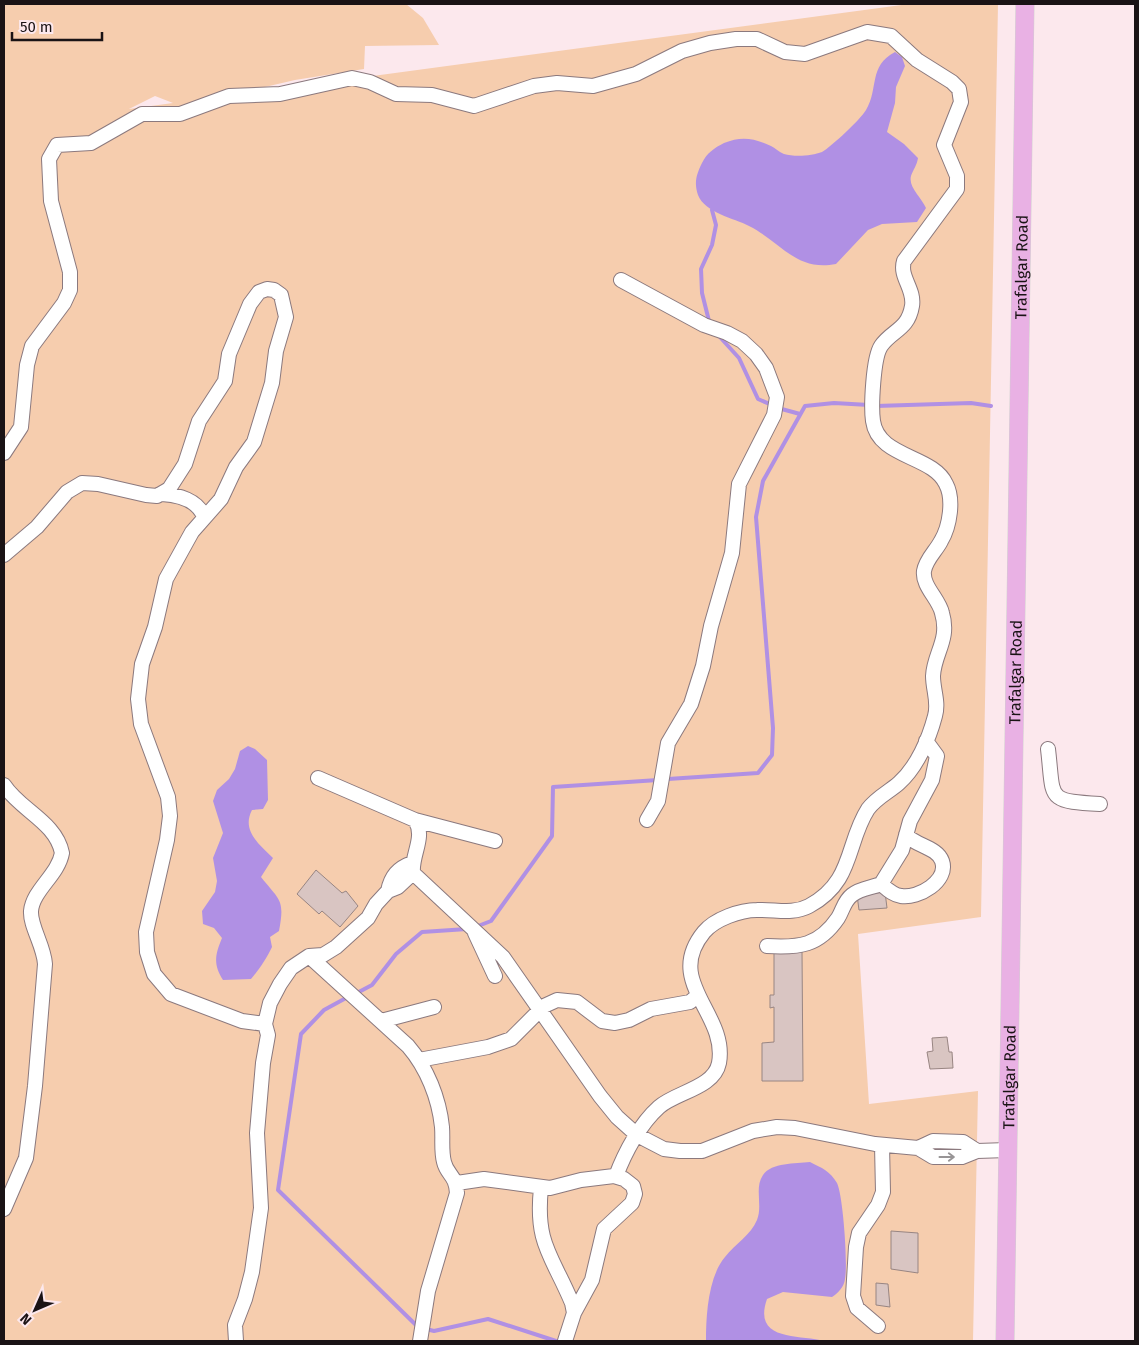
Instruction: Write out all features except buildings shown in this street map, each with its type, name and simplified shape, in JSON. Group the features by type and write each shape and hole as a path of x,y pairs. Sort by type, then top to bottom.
{"main road":[{"name":"Trafalgar Road","path":"1005,1341 1025,4"}],"lane":[{"path":"4,453 21,427 28,358 32,346 64,303 70,290 70,272 51,201 49,159 57,146 91,143 142,114 180,114 229,96 283,93 352,78 362,80 396,94 432,95 474,106 534,86 558,84 593,86 636,74 692,48 729,40 757,39 796,54 808,54 867,32 885,34 898,41 917,60 952,82 959,89 962,98 944,145 958,181 956,194 912,247 904,261 902,271 912,293 911,309 899,331 880,348 874,365 872,419 876,430 890,446 940,475 946,482 949,492 948,523 941,541 927,562 924,573 925,579 942,610 943,646 934,670 937,708 926,741 910,771 895,786 880,796 867,811 847,864 839,878 823,896 809,906 793,912 757,910 744,912 721,920 705,932 695,949 690,965 697,996 720,1039 718,1067 706,1080 661,1105 637,1135 623,1159 616,1176"},
{"path":"620,280 704,325 727,333 742,341 756,354 766,368 778,397 774,415 740,484 732,553 711,626 703,666 691,704 668,743 658,801 647,820"},
{"path":"162,494 173,485 181,473 196,428 223,385 229,354 250,304 259,292 267,289 274,290 281,295 286,317 277,347 272,383 254,442 236,467 221,499 188,537 166,579 138,684 141,724 168,797 170,816 164,857 148,915 146,945 154,974 171,994 242,1021 265,1024"},
{"path":"4,555 37,527 67,492 82,483 98,484 146,496 162,494 191,502 198,507 204,517"},
{"path":"767,946 797,948 823,936 832,926 851,896 861,889 881,884 902,850 910,821 932,780 937,756 926,741"},
{"path":"1048,749 1054,792 1061,800 1078,804 1100,804"},
{"path":"318,778 415,820 495,841"},
{"path":"4,785 15,800 53,832 62,853 60,863 35,900 31,911 32,920 44,951 45,964 35,1086 25,1164 4,1209"},
{"path":"413,868 420,827 415,820"},
{"path":"881,884 900,896 909,896 931,887 941,875 943,862 939,855 916,844 906,835"},
{"path":"236,1341 235,1325 245,1299 252,1272 261,1208 258,1133 263,1063 268,1035 265,1024 270,1003 280,984 292,968 309,956 323,955 336,948 368,918 376,904 388,891 390,880 400,868 413,868 503,957 600,1096 617,1117 637,1135 664,1149 680,1151 702,1150 753,1131 794,1128 882,1145 918,1148 933,1157 962,1157 977,1151 1007,1150"},
{"path":"473,927 495,976"},
{"path":"309,956 408,1046 419,1060 436,1099 442,1129 445,1166 456,1184 455,1199 428,1291 420,1341"},
{"path":"419,1060 488,1047 511,1039 540,1009 557,1000 570,1000 584,1006 602,1021 615,1023 629,1020 651,1009 690,1002 697,996"},
{"path":"381,1022 434,1007"},
{"path":"878,1326 857,1308 854,1296 856,1247 860,1233 878,1205 883,1192 882,1145"},
{"path":"456,1184 484,1179 541,1188 616,1176 633,1186 634,1199 604,1229 592,1280 574,1312 565,1341"},
{"path":"541,1188 538,1208 541,1232 551,1260 572,1303 574,1312"}],"shaded area":[{"path":"4,4 406,4 423,18 439,45 365,46 364,69 295,80 231,95 909,4 998,4 981,917 858,934 869,1104 978,1091 973,1341 4,1341","holes":["155,96 173,103 129,109"]},
{"path":"895,52 902,57 905,66 896,87 895,103 887,132 904,144 918,158 911,180 913,188 926,208 917,222 882,224 868,230 836,264 810,264 789,254 749,226 713,211 702,201 696,187 698,171 704,159 714,149 724,143 736,139 759,141 784,154 793,156 813,154 827,149 866,110 870,102 877,71 881,64"},
{"path":"248,746 255,749 267,760 268,800 263,809 252,810 249,825 254,837 273,858 261,877 277,896 281,906 281,920 279,931 270,937 272,947 270,951 251,979 223,980 216,964 222,938 214,928 203,924 202,911 215,892 217,881 213,858 223,833 213,801 217,790 229,779 235,769 240,751"},
{"path":"810,1162 832,1176 839,1190 845,1245 846,1271 844,1282 840,1290 832,1297 783,1292 767,1299 764,1313 766,1323 781,1334 824,1341 706,1341 709,1297 715,1275 725,1257 747,1235 757,1220 759,1214 760,1180 772,1168"}],"waterway":[{"path":"710,325 702,293 701,269 712,245 716,225 712,210"},
{"path":"719,336 739,358 758,399 772,405"},
{"path":"668,779 758,773 772,755 773,728 756,517 763,481 805,406 834,403 869,405"},
{"path":"876,406 971,403 991,406"},
{"path":"778,408 800,414"},
{"path":"478,926 491,921 552,836 553,787 658,780"},
{"path":"355,994 372,985 396,954 422,932 467,929"},
{"path":"346,998 324,1010 301,1034 278,1190 418,1327"},
{"path":"426,1329 434,1331 488,1319 556,1341"}]}
